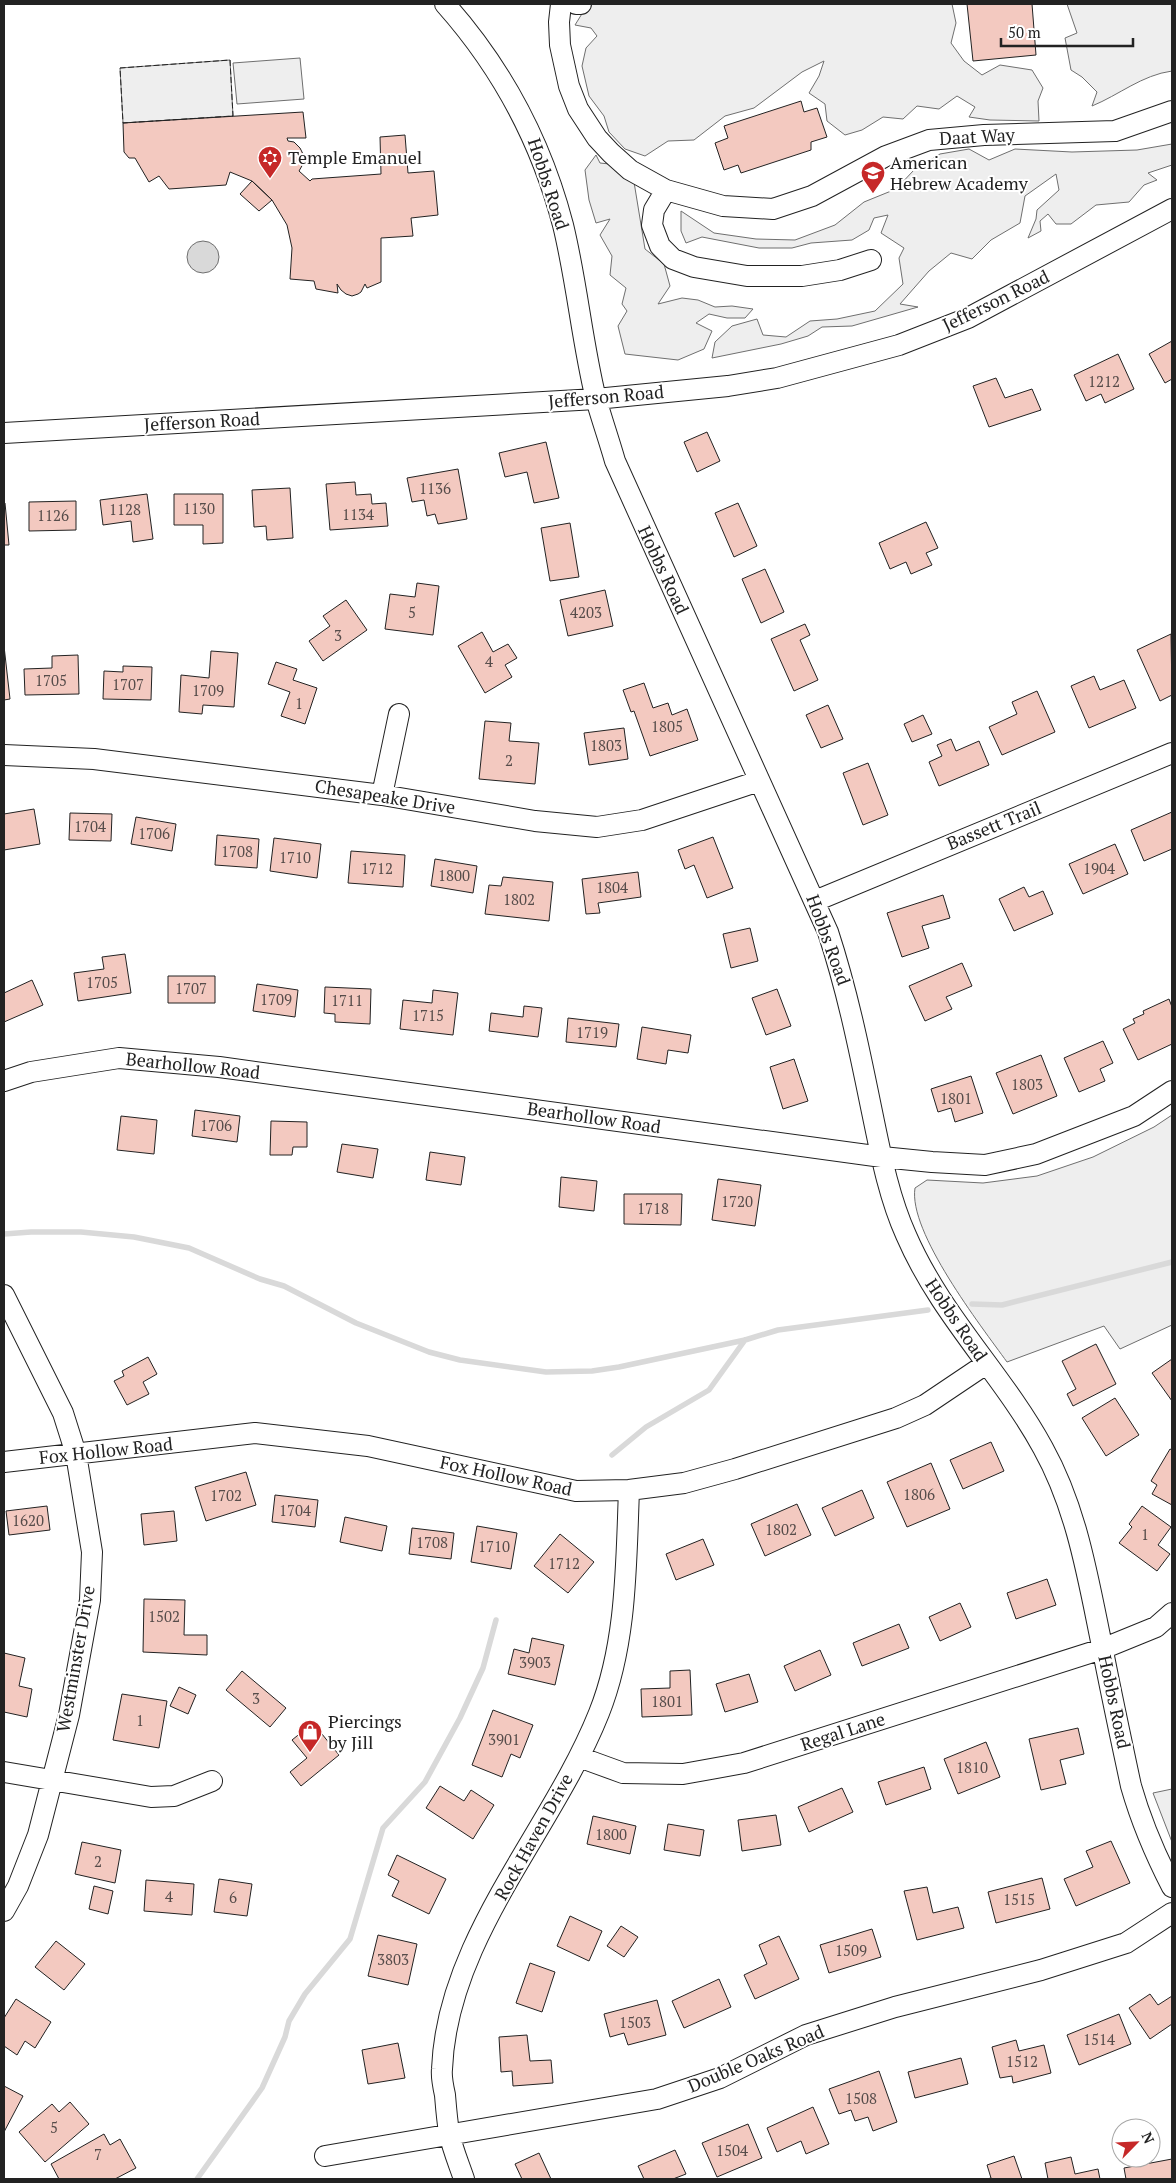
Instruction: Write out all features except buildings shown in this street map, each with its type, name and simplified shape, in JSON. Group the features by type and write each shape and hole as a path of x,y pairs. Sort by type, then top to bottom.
{"street":[{"name":"Hobbs Road","path":"444,4 470,33 494,65 529,128 549,178 563,225 596,399 615,461 759,781 816,901 828,932 846,991 882,1157 896,1208 916,1258 939,1298 1024,1417 1057,1476 1074,1520 1088,1576 1102,1649 1139,1813 1149,1841 1172,1887"},
{"name":"Daat Way","path":"561,4 558,22 563,66 578,109 611,154 630,170 666,190 723,206 773,209 812,196 886,156 928,140 984,135 1115,131 1172,111"},
{"path":"576,4 581,4"},
{"path":"666,190 654,210 652,225 660,246 673,259 694,267 747,276 802,276 840,270 871,260"},
{"name":"Jefferson Road","path":"4,433 596,399 728,386 777,378 900,345 968,318 1172,209"},
{"path":"382,795 399,714"},
{"name":"Bassett Trail","path":"816,901 1172,753"},
{"name":"Chesapeake Drive","path":"4,755 94,759 382,795 535,821 597,827 642,820 759,781"},
{"name":"Bearhollow Road","path":"4,1081 31,1072 120,1058 229,1069 882,1157 985,1165 1036,1154 1134,1116 1172,1091"},
{"name":"Westminster Drive","path":"4,1295 63,1413 76,1454 92,1552 90,1600 69,1715 38,1835 18,1886 4,1911"},
{"name":"Fox Hollow Road","path":"4,1462 255,1434 368,1446 576,1491 629,1490 684,1483 735,1469 896,1418 925,1405 986,1364"},
{"name":"Rock Haven Drive","path":"464,2179 450,2134 442,2071 445,2030 460,1978 480,1934 579,1758 599,1712 614,1661 622,1614 629,1490"},
{"name":"Regal Lane","path":"579,1758 623,1772 683,1774 744,1763 1102,1649 1156,1627 1172,1614"},
{"path":"4,1772 151,1797 174,1796 212,1781"},
{"name":"Double Oaks Road","path":"325,2156 657,2099 720,2078 806,2035 895,2007 1041,1970 1126,1943 1172,1913"}],"shaded area":[{"path":"588,4 952,4 956,23 951,43 964,61 982,75 1000,65 1032,70 1043,88 1038,101 1039,121 990,120 969,117 975,107 957,96 939,109 917,106 903,119 883,117 862,130 845,135 827,121 825,104 809,93 819,76 824,61 802,72 754,108 725,116 694,140 668,141 645,156 625,149 609,132 604,116 589,96 582,66 586,48 597,36 591,28 575,25"},
{"path":"1067,4 1172,4 1172,71 1141,81 1092,106 1097,92 1082,77 1071,70 1065,38 1077,33"},
{"path":"300,58 304,99 237,104 233,63"},
{"path":"230,60 233,116 123,123 120,68"},
{"path":"1172,144 1172,165 1148,173 1157,180 1144,185 1129,202 1096,205 1071,224 1056,224 1048,214 1040,221 1041,231 1028,238 1036,219 1037,210 1059,190 1056,174 1025,196 1020,223 991,240 972,259 951,253 929,271 900,304 918,307 852,326 822,327 808,336 781,344 712,358 715,342 732,326 757,319 763,335 786,337 810,321 837,319 875,311 903,284 899,258 904,248 881,233 888,215 874,218 869,230 852,240 811,243 792,248 759,248 702,237 686,243 681,231 681,211 714,233 756,239 795,240 835,225 864,202 896,189 914,170 940,154 969,149 989,160 1015,149 1072,152 1137,150"},
{"path":"596,155 600,163 619,165 634,182 645,249 664,264 670,286 658,304 682,298 698,300 715,307 732,306 753,309 745,318 727,318 709,314 696,323 712,331 704,349 678,360 625,354 618,326 627,311 622,304 626,288 610,275 612,256 600,235 610,219 596,223 589,200 585,170"},
{"path":"203,241 214,246 219,257 214,268 203,273 192,268 187,257 192,246"},
{"path":"1172,1115 1172,1325 1120,1349 1104,1326 1007,1362 965,1303 934,1253 916,1207 915,1188 927,1180 983,1183 1037,1176 1093,1157 1154,1127"},
{"path":"1172,1789 1172,1842 1153,1793"}],"waterway":[{"path":"4,1234 81,1232 134,1237 189,1248 260,1279 284,1286 356,1323 429,1352 460,1360 546,1372 592,1371 619,1367 745,1340 778,1330 928,1310"},
{"path":"972,1304 1002,1305 1172,1262"},
{"path":"612,1455 646,1427 709,1390 745,1340"},
{"path":"197,2179 262,2088 285,2037 289,2021 305,1994 350,1939 383,1828 425,1782 460,1718 483,1668 496,1620"}],"fence":[{"path":"230,60 233,116 123,123 120,68 230,60"}],"place":[{"name":"Temple Emanuel","path":"270,179"},
{"name":"American Hebrew Academy","path":"873,194"},
{"name":"Piercings by Jill","path":"310,1753"}]}
